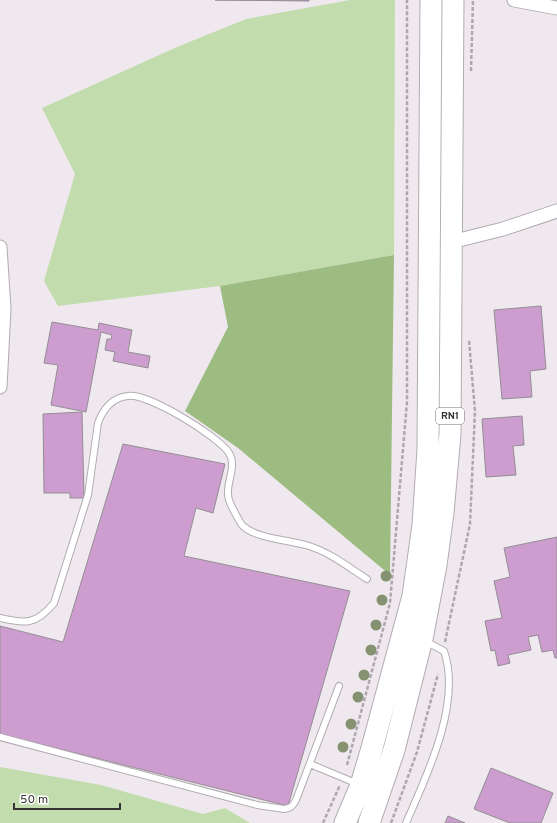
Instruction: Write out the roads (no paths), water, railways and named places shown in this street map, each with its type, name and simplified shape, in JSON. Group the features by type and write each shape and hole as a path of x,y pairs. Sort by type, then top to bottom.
{"highway":[{"name":"RN1","path":"345,823 352,781 372,748 413,596 423,525 428,448 431,0"},
{"name":"RN1","path":"369,823 394,750 422,639 436,565 443,513 450,434 453,0"}],"street":[{"path":"514,0 557,8"},
{"path":"451,242 503,229 557,211"},
{"path":"0,247 4,309 0,387"}],"lane":[{"path":"0,618 20,623 30,621 40,617 54,603 88,495 98,423 109,404 117,399 128,396 139,396 183,417 223,445 230,453 233,462 228,493 229,502 242,526 252,533 321,550 333,556 367,579"},
{"path":"406,823 434,757 443,722 449,689 447,662 444,651 422,639"},
{"path":"0,737 257,805 284,809 293,806 296,800 339,686"},
{"path":"310,764 352,781"}]}
